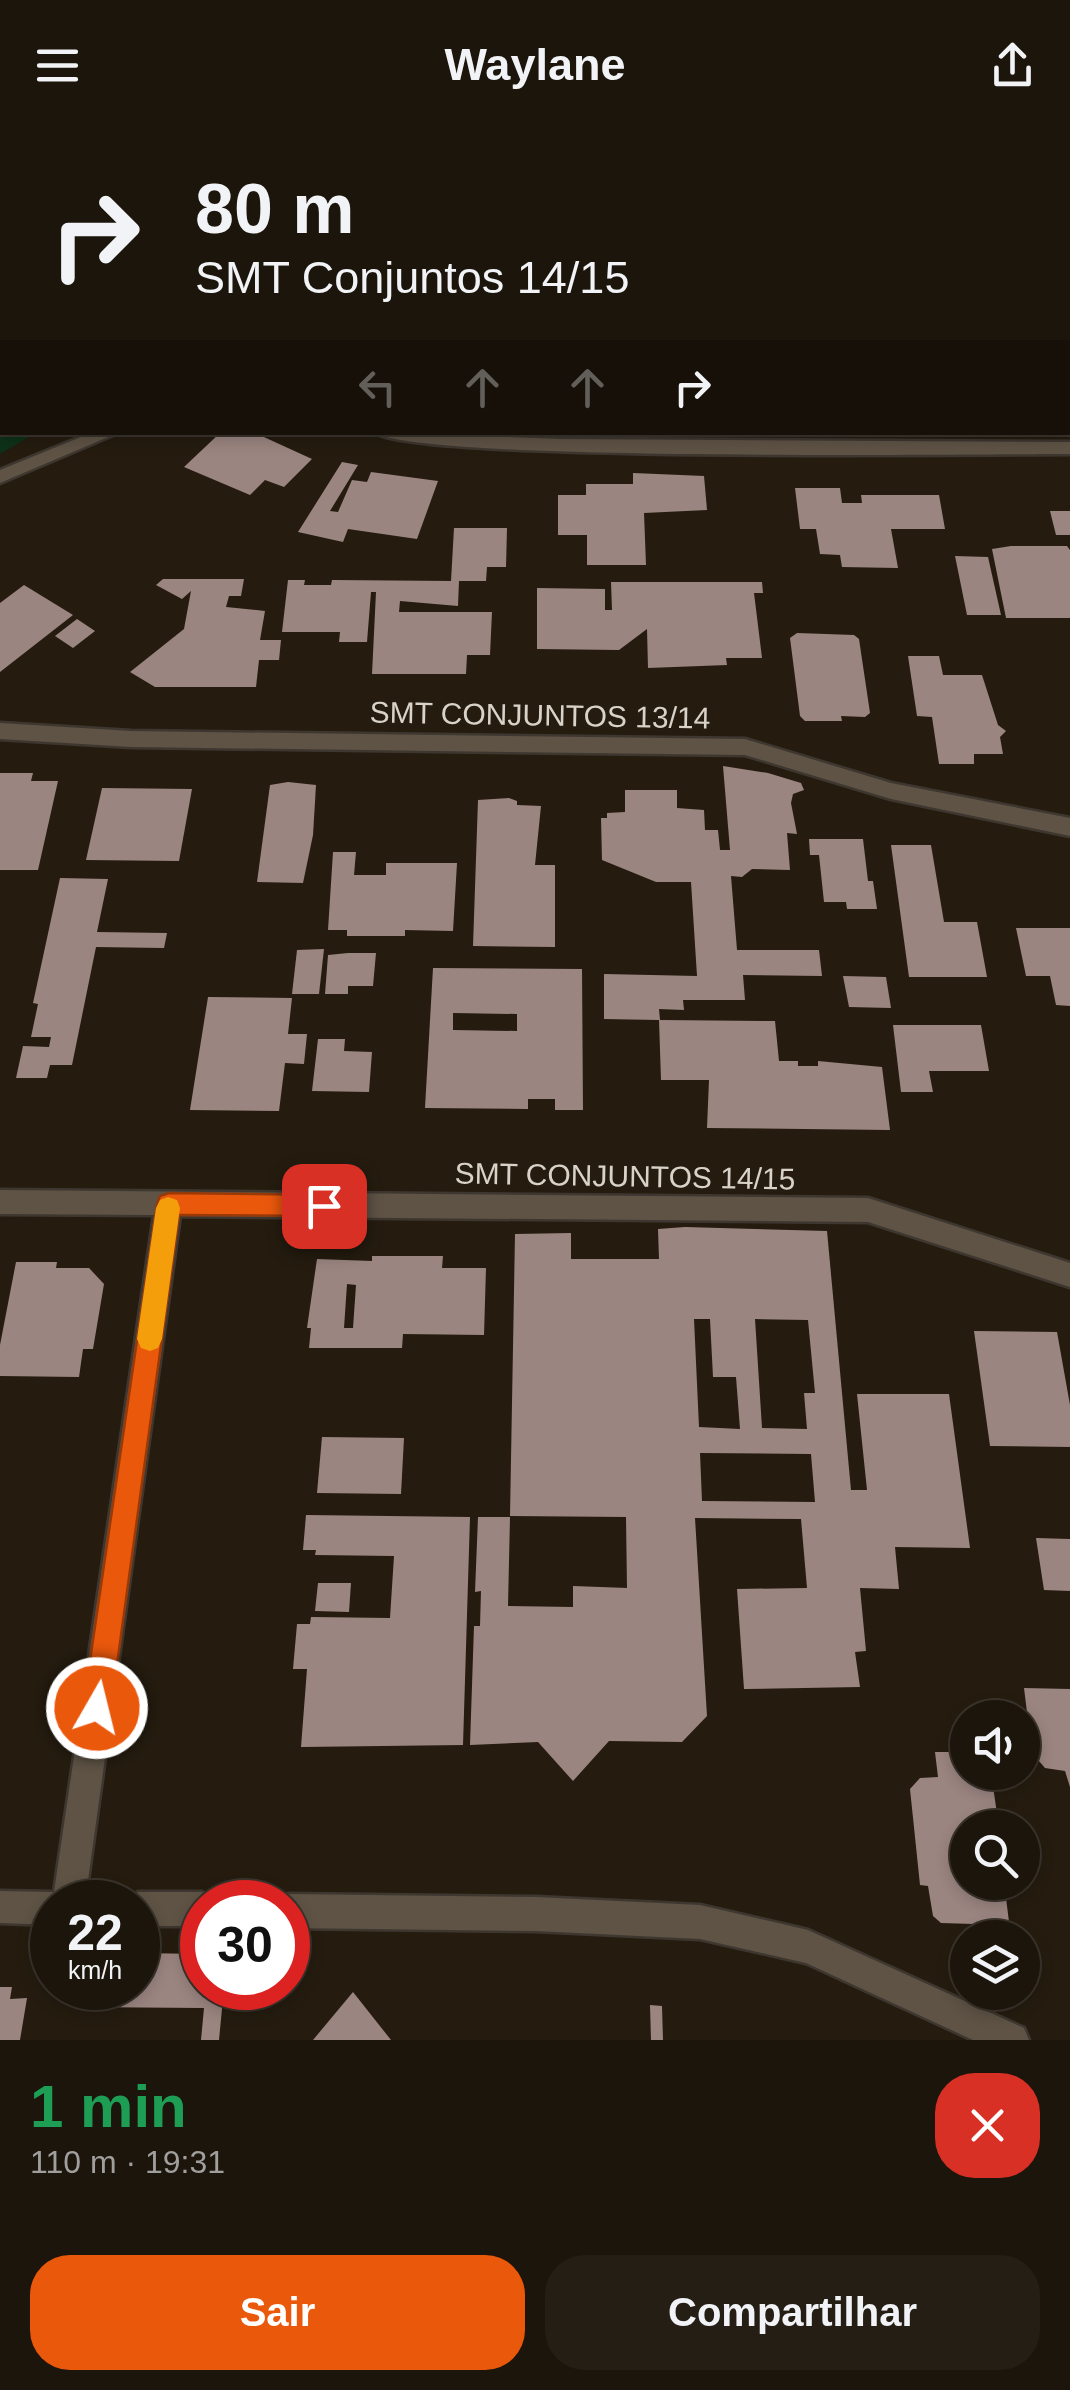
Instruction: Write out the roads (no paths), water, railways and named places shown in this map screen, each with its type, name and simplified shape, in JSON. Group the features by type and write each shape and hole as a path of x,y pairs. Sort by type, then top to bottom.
{"street":[{"path":"0,477 104,435"},
{"path":"400,435 562,445 1070,448"},
{"name":"SMT CONJUNTOS 13/14","path":"0,731 131,739 745,747 891,791 1070,828"},
{"name":"SMT CONJUNTOS 14/15","path":"0,1202 868,1210 1070,1275"},
{"path":"72,1880 169,1204"},
{"path":"0,1907 30,1908"},
{"path":"310,1910 536,1914 700,1922 808,1947 1012,2040"}]}
